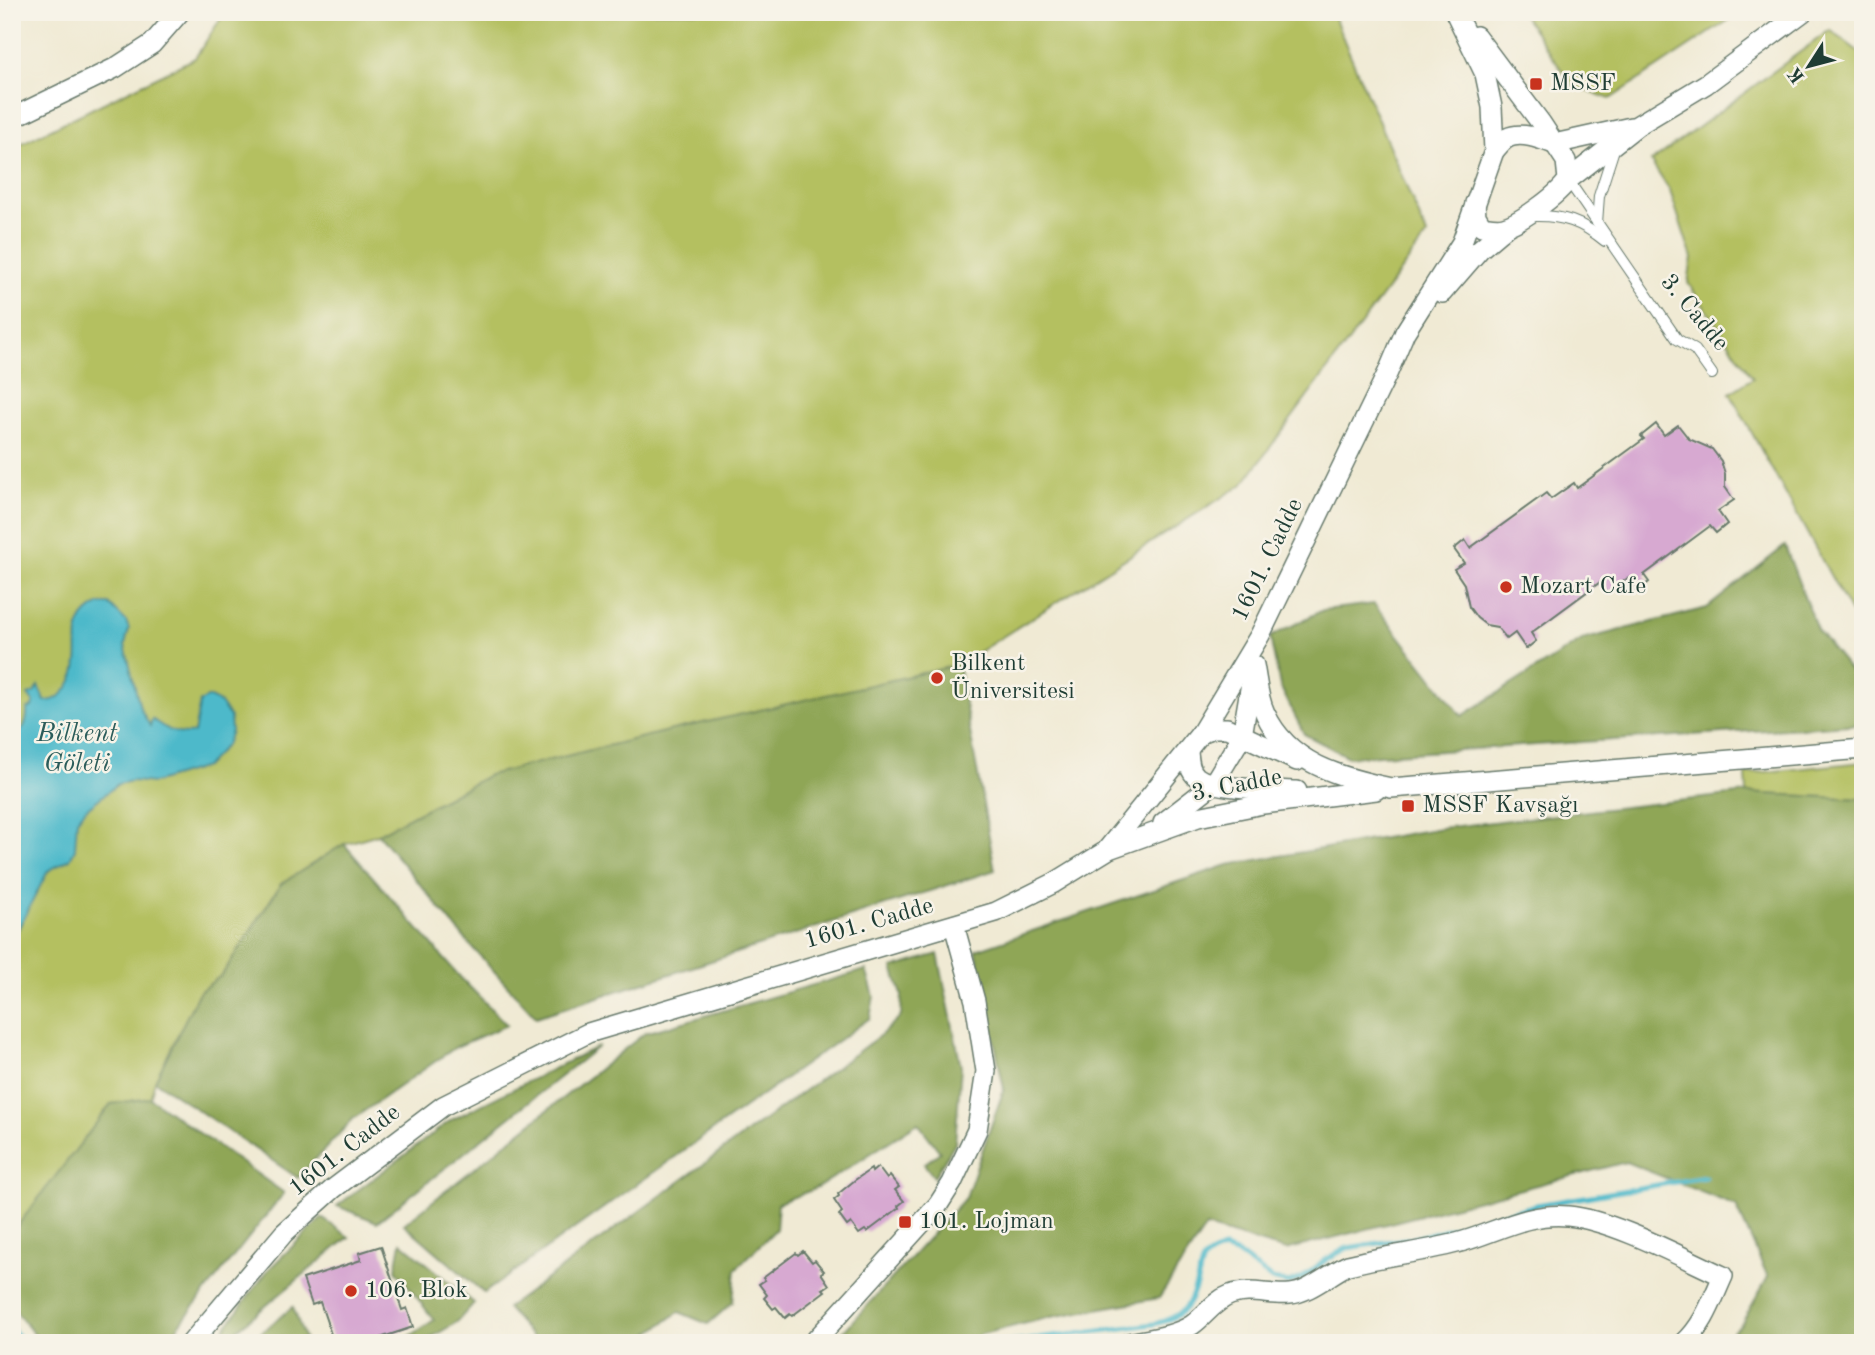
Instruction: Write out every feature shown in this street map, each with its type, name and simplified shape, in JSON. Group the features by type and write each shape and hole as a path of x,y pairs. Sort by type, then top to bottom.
{"street":[{"path":"12,118 115,68 152,44 180,12"},
{"name":"3. Cadde","path":"1457,12 1541,123 1566,161 1567,180"},
{"name":"3. Cadde","path":"1457,12 1485,74 1492,107 1494,151 1475,203"},
{"path":"1475,203 1476,216 1482,226 1506,227 1551,199 1567,180 1638,125 1706,84 1803,12"},
{"path":"1494,151 1507,138 1539,138 1554,145 1638,125"},
{"name":"1601. Cadde","path":"191,1343 284,1233 334,1189 443,1106 588,1033 996,912 1054,883 1106,851 1188,752 1259,635 1388,373 1405,332 1462,242 1475,203"},
{"name":"1601. Cadde","path":"1388,373 1447,287 1480,249 1506,227"},
{"name":"3. Cadde","path":"1152,832 1213,784 1242,736 1259,635"},
{"path":"1254,665 1263,710 1287,746 1328,772 1391,788"},
{"name":"3. Cadde","path":"1201,733 1214,727 1227,728 1281,755 1328,772"},
{"name":"3. Cadde","path":"1106,851 1198,817 1333,794 1863,749"},
{"name":"3. Cadde","path":"1188,752 1189,768 1198,778 1213,784 1333,794"},
{"path":"813,1343 938,1205 952,1183 977,1130 986,1071 975,1001 954,925"},
{"path":"1129,1343 1177,1332 1192,1325 1210,1306 1230,1295 1249,1291 1293,1294 1313,1286 1330,1273 1348,1265 1465,1241 1530,1219 1567,1216 1595,1222 1634,1236 1723,1276 1704,1320 1685,1343"}],"lane":[{"path":"1597,223 1599,196 1616,142"},
{"name":"3. Cadde","path":"1567,180 1677,339 1695,350 1712,374"},
{"name":"3. Cadde","path":"1506,227 1534,216 1561,217 1587,226 1614,248"}],"green space":[{"path":"225,12 1332,12 1427,235 1243,484 958,665 489,775 378,834 344,844 281,884 222,975 199,992 155,1081 150,1098 111,1104 12,1233 12,148 195,58"},
{"path":"1521,12 1741,12 1610,99 1572,85"},
{"path":"1830,30 1863,55 1863,627 1850,611 1730,393 1753,378 1688,283 1692,258 1670,191 1651,162"},
{"path":"1785,546 1817,630 1863,686 1863,724 1348,757 1304,734 1280,686 1270,637 1323,610 1374,604 1462,716 1582,640 1707,608"},
{"path":"958,665 995,870 536,1017 472,947 378,834 489,775"},
{"path":"1863,762 1863,799 1747,793 1746,774"},
{"path":"1747,793 1863,799 1863,1343 1721,1343 1742,1323 1768,1277 1736,1206 1626,1162 1286,1250 1206,1227 1159,1298 1051,1317 982,1334 967,1343 833,1343 966,1197 1004,1089 976,950 1228,865 1441,828"},
{"path":"344,844 460,977 507,1025 456,1047 353,1119 298,1178 155,1081 199,992 222,975 281,884"},
{"path":"938,954 961,1066 955,1143 934,1177 924,1164 940,1152 918,1123 817,1188 778,1203 776,1229 736,1269 733,1302 708,1324 679,1312 636,1343 537,1343 507,1308 882,1034 901,1016 902,995 893,968"},
{"path":"866,970 874,996 870,1018 484,1293 404,1224 645,1033"},
{"path":"599,1046 377,1222 337,1206 451,1120"},
{"path":"150,1098 284,1193 165,1343 41,1343 12,1307 12,1233 111,1104"},
{"path":"322,1218 349,1237 221,1343 214,1343 268,1270"},
{"path":"401,1242 474,1303 457,1322 422,1343 400,1343 434,1320 396,1270"},
{"path":"293,1307 306,1343 248,1343"}],"water":[{"name":"Bilkent Göleti","path":"100,604 109,604 126,621 129,629 125,645 140,708 150,726 152,719 177,733 194,733 200,702 208,697 220,703 230,717 231,731 226,745 205,767 153,783 132,781 118,784 86,809 77,820 75,849 70,859 48,871 12,941 12,738 24,726 27,709 34,703 28,695 34,693 38,686 45,701 52,700 63,694 71,682 76,669 80,623"}],"building":[{"path":"1656,424 1664,435 1678,425 1689,439 1712,449 1721,461 1725,487 1734,500 1718,511 1727,524 1716,533 1710,526 1644,575 1649,582 1638,591 1628,578 1607,594 1599,583 1531,633 1536,641 1526,649 1515,633 1507,639 1497,627 1486,625 1477,618 1469,607 1464,584 1454,569 1464,563 1454,549 1465,540 1470,548 1546,493 1551,499 1574,483 1577,488 1644,439 1641,436"},
{"path":"878,1167 887,1179 890,1176 899,1187 895,1190 904,1201 899,1208 867,1232 865,1230 859,1234 851,1223 847,1226 839,1215 842,1212 834,1200 855,1180"},
{"name":"106. Blok","path":"381,1246 402,1310 407,1308 413,1327 365,1343 334,1343 320,1302 312,1305 303,1279 361,1260 359,1253"},
{"path":"803,1251 824,1271 821,1273 829,1285 792,1316 790,1314 785,1318 764,1298 767,1295 759,1284 796,1253 798,1255"}],"waterway":[{"path":"1007,1343 1154,1324 1173,1318 1189,1302 1204,1260 1223,1249 1236,1253 1272,1279 1288,1283 1302,1278 1347,1248 1419,1237 1537,1205 1705,1177"},
{"path":"12,1329 23,1343"}],"place":[{"name":"MSSF","path":"1536,84"},
{"name":"Mozart Cafe","path":"1506,587"},
{"name":"Bilkent Üniversitesi","path":"937,678"},
{"name":"MSSF Kavşağı","path":"1408,806"},
{"name":"101. Lojman","path":"905,1222"},
{"name":"106. Blok","path":"351,1291"}]}
